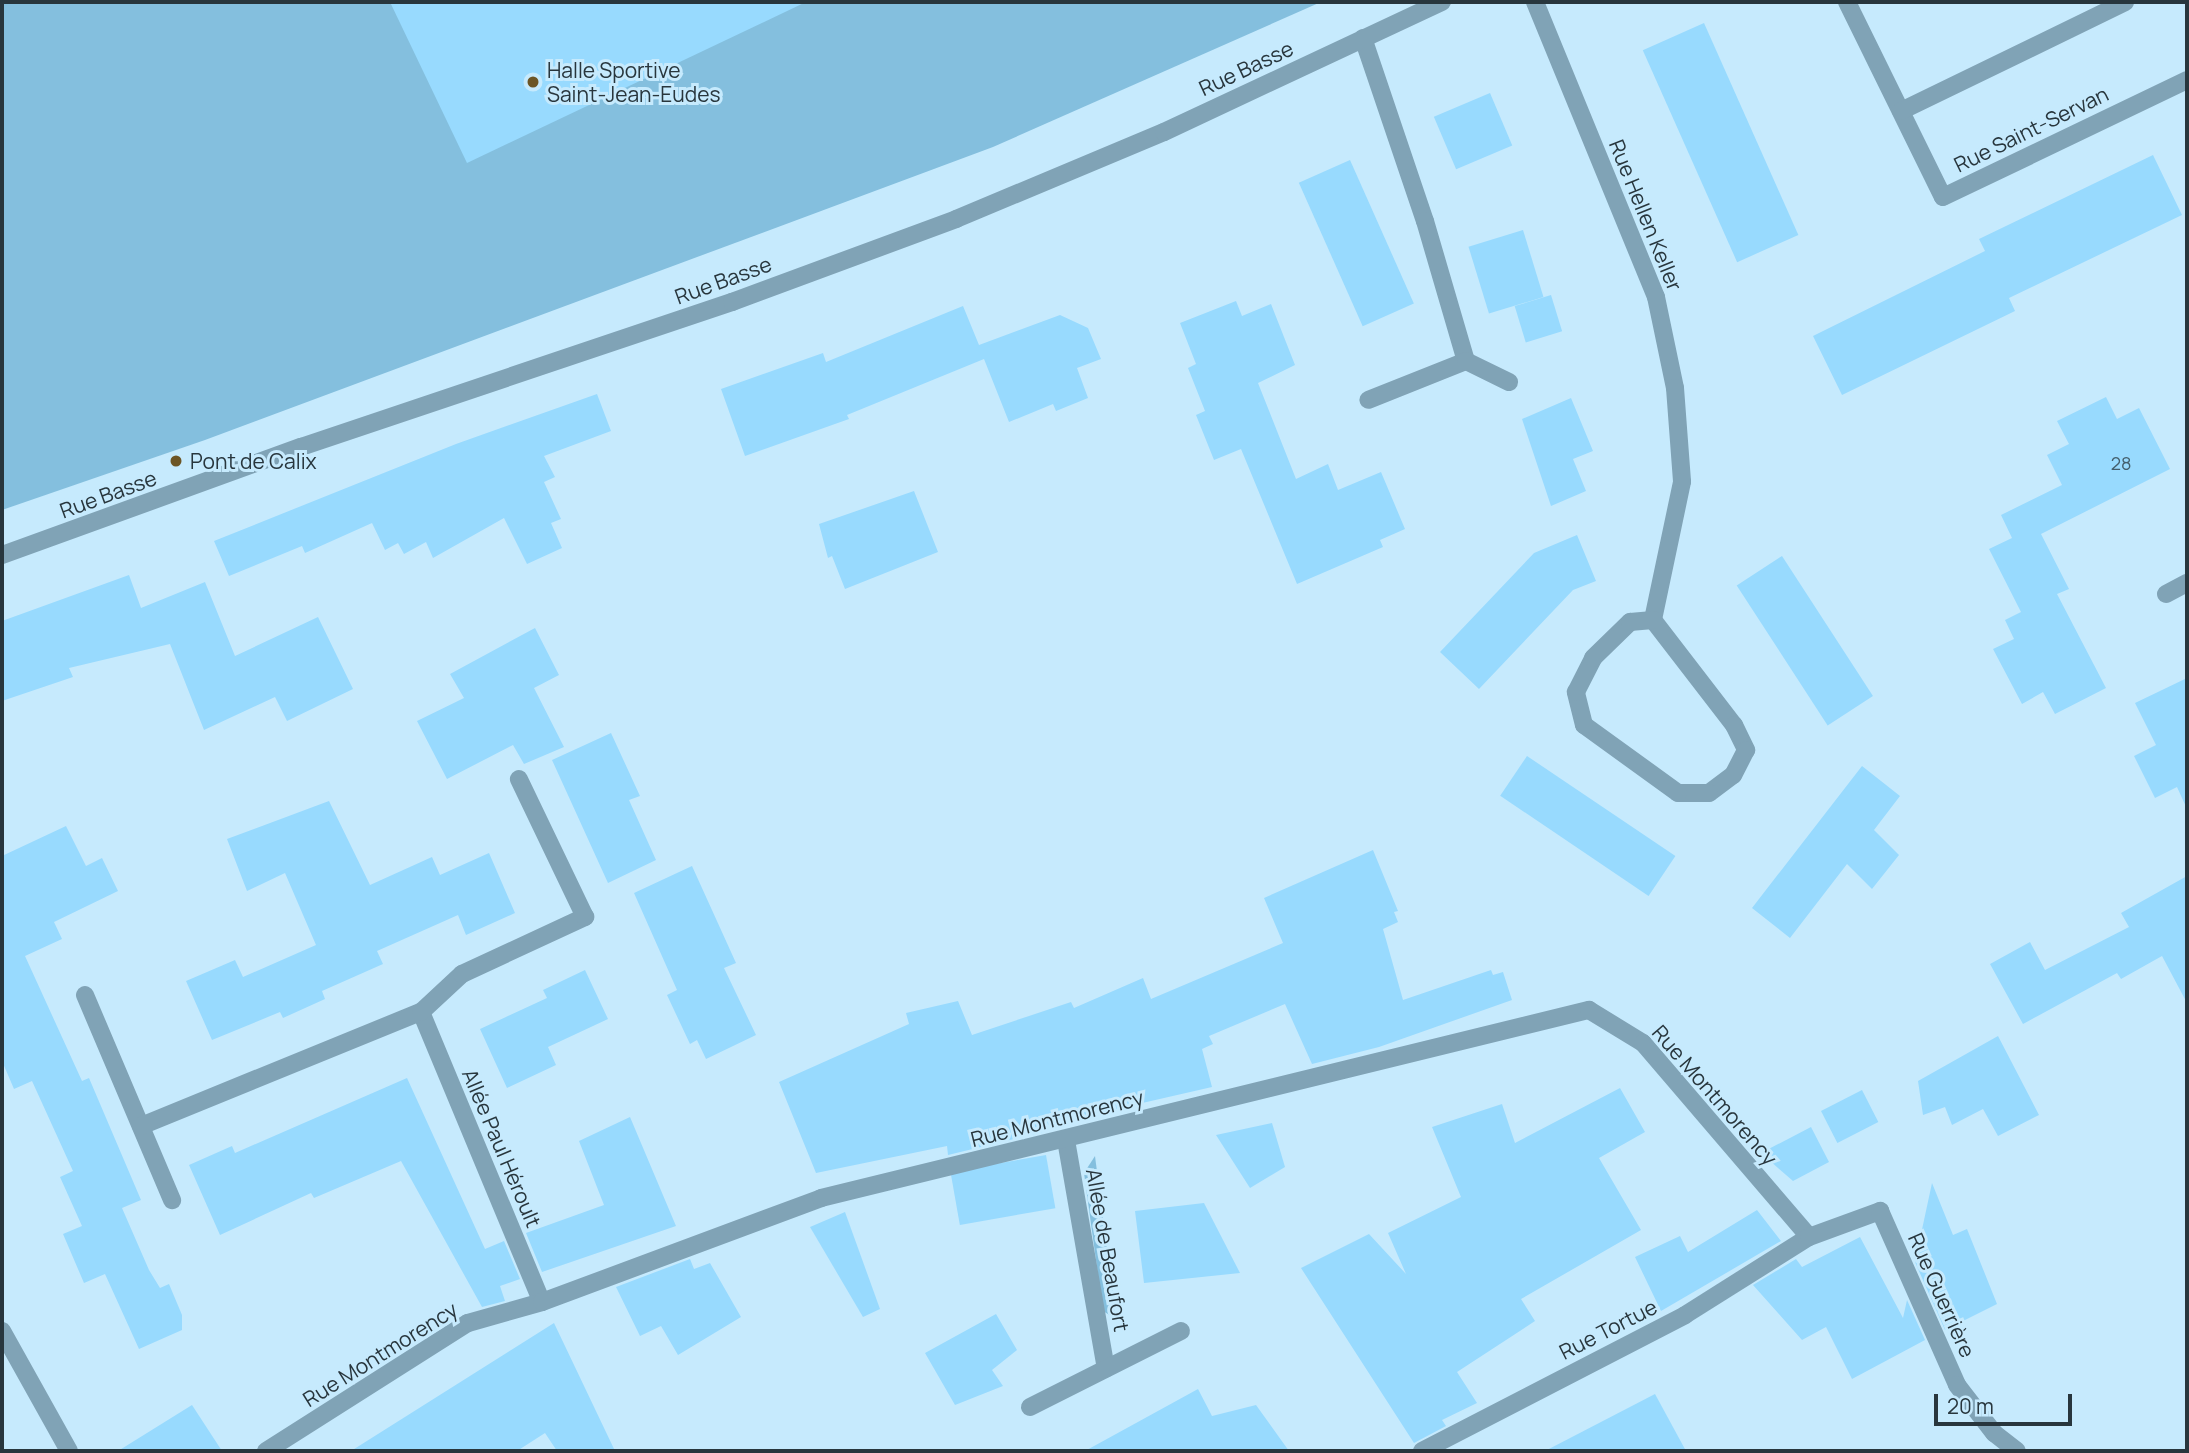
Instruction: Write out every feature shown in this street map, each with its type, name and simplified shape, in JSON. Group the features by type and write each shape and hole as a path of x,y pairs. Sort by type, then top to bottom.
{"street":[{"name":"Rue Basse","path":"2,555 301,447 732,302 956,219 1164,132 1442,2"},
{"name":"Rue Hellen Keller","path":"1535,2 1656,297 1675,388 1682,482 1653,620"},
{"name":"Rue Saint-Servan","path":"1847,2 1943,197 2187,80"},
{"path":"1901,111 2125,2"},
{"path":"1363,38 1466,361 1509,382"},
{"path":"1368,400 1466,361"},
{"path":"2166,594 2187,583"},
{"path":"1653,620 1734,725 1745,750 1733,775 1710,793 1678,793 1584,725 1576,692 1593,658 1630,622 1653,620"},
{"path":"141,1126 421,1012 462,974 585,917 519,779"},
{"path":"85,995 172,1199"},
{"name":"Rue Montmorency","path":"266,1451 468,1323 542,1302 821,1198 1589,1010 1643,1043 1809,1237"},
{"name":"Allée Paul Héroult","path":"421,1012 542,1302"},
{"name":"Allée de Beaufort","path":"1066,1140 1106,1369"},
{"name":"Rue Guerrière","path":"1809,1237 1880,1211 1957,1385 1994,1433 2017,1451"},
{"name":"Rue Tortue","path":"1422,1451 1685,1315 1809,1237"},
{"path":"2,1331 69,1451"},
{"name":"Allée de Beaufort","path":"1031,1406 1181,1331"}],"shaded area":[{"path":"2,2 1321,2 993,147 205,440 2,510"},
{"path":"1095,1156 1116,1319 1103,1311 1084,1173"}],"building":[{"name":"Halle Sportive Saint-Jean-Eudes","path":"390,2 806,2 467,163"},
{"path":"1704,23 1798,235 1737,262 1643,50"},
{"path":"1490,93 1512,145 1456,169 1434,117"},
{"path":"2153,155 2182,215 2009,298 2015,311 1842,395 1813,336 1985,251 1979,239"},
{"path":"1350,160 1414,303 1363,326 1299,183"},
{"path":"1523,230 1543,297 1489,314 1468,247"},
{"path":"1551,295 1562,331 1526,342 1515,306"},
{"path":"1236,301 1242,316 1271,304 1295,365 1258,383 1296,479 1328,464 1338,490 1381,472 1405,529 1380,540 1383,547 1297,584 1241,449 1214,460 1196,415 1205,411 1188,368 1196,364 1180,323"},
{"path":"963,306 979,345 1060,315 1088,328 1101,359 1077,368 1088,398 1056,411 1053,404 1009,422 984,359 847,415 849,419 745,456 721,389 823,353 826,362"},
{"path":"597,394 611,431 544,456 555,477 544,482 561,519 551,523 562,548 527,564 504,518 433,558 426,542 404,554 398,543 385,550 372,523 305,553 302,546 229,576 214,541 456,444"},
{"path":"2106,397 2117,419 2139,408 2170,469 2041,534 2069,589 2057,594 2106,688 2055,714 2043,692 2022,704 1993,649 2014,639 2005,620 2021,612 1989,549 2012,538 2001,515 2062,485 2047,455 2069,444 2057,421"},
{"path":"1571,398 1593,451 1573,459 1586,491 1551,506 1522,419"},
{"path":"914,491 938,552 845,589 832,556 828,558 819,524"},
{"path":"1577,535 1596,581 1573,590 1479,689 1440,652 1534,553"},
{"path":"1782,556 1873,696 1828,725 1737,585"},
{"path":"129,575 141,608 205,582 235,656 318,617 353,689 287,721 275,697 204,730 170,644 69,668 73,677 2,701 2,621"},
{"path":"535,628 559,675 534,688 564,747 524,764 513,745 447,779 417,721 464,698 450,674"},
{"path":"2187,678 2187,809 2177,787 2155,798 2134,756 2156,745 2135,703"},
{"path":"611,733 640,796 629,800 656,860 608,883 552,760"},
{"path":"1527,756 1675,856 1649,896 1500,796"},
{"path":"1862,766 1900,796 1874,830 1899,855 1872,889 1847,864 1790,938 1752,908"},
{"path":"329,801 370,885 432,857 440,875 489,853 515,913 466,935 458,915 377,951 383,964 322,991 325,999 283,1018 280,1012 212,1040 186,981 235,960 243,977 316,945 285,873 247,891 227,839"},
{"path":"66,826 86,866 102,858 118,891 54,922 62,939 25,956 82,1081 89,1078 141,1200 122,1208 149,1270 160,1288 169,1284 182,1315 182,1330 139,1349 105,1274 84,1283 63,1234 82,1226 60,1177 73,1171 32,1081 14,1089 2,1061 2,856"},
{"path":"1373,850 1398,911 1394,912 1398,922 1383,929 1403,1000 1491,970 1493,975 1503,972 1512,1000 1379,1047 1312,1064 1285,1004 1209,1036 1213,1044 1202,1049 1212,1087 1042,1126 1043,1132 948,1155 947,1146 816,1173 779,1082 909,1024 906,1013 958,1001 972,1035 1071,1002 1074,1008 1143,978 1151,999 1283,943 1264,898"},
{"path":"692,866 736,963 724,968 756,1035 706,1059 697,1040 690,1044 667,995 677,990 634,893"},
{"path":"2187,876 2187,1003 2162,956 2121,979 2117,973 2023,1024 1990,964 2030,942 2045,970 2129,927 2121,913"},
{"path":"585,970 608,1019 548,1047 556,1065 507,1088 480,1029 547,998 543,990"},
{"path":"1998,1036 2039,1115 1998,1136 1983,1109 1952,1125 1945,1107 1923,1115 1918,1081"},
{"path":"407,1078 485,1249 504,1241 520,1279 500,1286 505,1301 482,1307 401,1161 314,1198 311,1193 220,1235 189,1165 232,1146 235,1153"},
{"path":"1620,1088 1645,1132 1599,1158 1641,1230 1521,1299 1535,1321 1457,1372 1477,1403 1442,1420 1446,1426 1414,1443 1301,1268 1369,1234 1406,1274 1388,1233 1461,1197 1432,1127 1502,1104 1515,1143"},
{"path":"1862,1090 1878,1122 1837,1143 1821,1111"},
{"path":"630,1117 676,1226 542,1272 526,1233 604,1205 579,1141"},
{"path":"1272,1123 1285,1167 1250,1188 1216,1135"},
{"path":"1811,1127 1829,1162 1793,1181 1761,1153"},
{"path":"1046,1155 1055,1208 960,1225 950,1172"},
{"path":"1932,1183 1953,1235 1967,1229 1997,1304 1945,1330 1915,1262"},
{"path":"1204,1203 1240,1273 1144,1283 1135,1211"},
{"path":"1757,1210 1781,1241 1661,1311 1635,1257 1680,1236 1688,1252"},
{"path":"845,1212 880,1309 863,1317 810,1227"},
{"path":"1860,1237 1903,1318 1907,1300 1925,1340 1852,1379 1826,1327 1802,1340 1753,1285 1796,1259 1802,1267"},
{"path":"690,1259 694,1269 710,1263 741,1317 678,1355 661,1326 640,1336 616,1287"},
{"path":"996,1314 1017,1350 992,1370 1003,1386 955,1405 925,1353"},
{"path":"554,1323 615,1451 557,1451 545,1433 517,1451 351,1451"},
{"path":"1198,1389 1212,1416 1256,1405 1289,1451 1085,1451"},
{"path":"1655,1394 1686,1451 1545,1451"},
{"path":"192,1405 222,1451 118,1451"}],"place":[{"name":"Halle Sportive Saint-Jean-Eudes","path":"533,82"},
{"name":"Pont de Calix","path":"176,461"}]}
